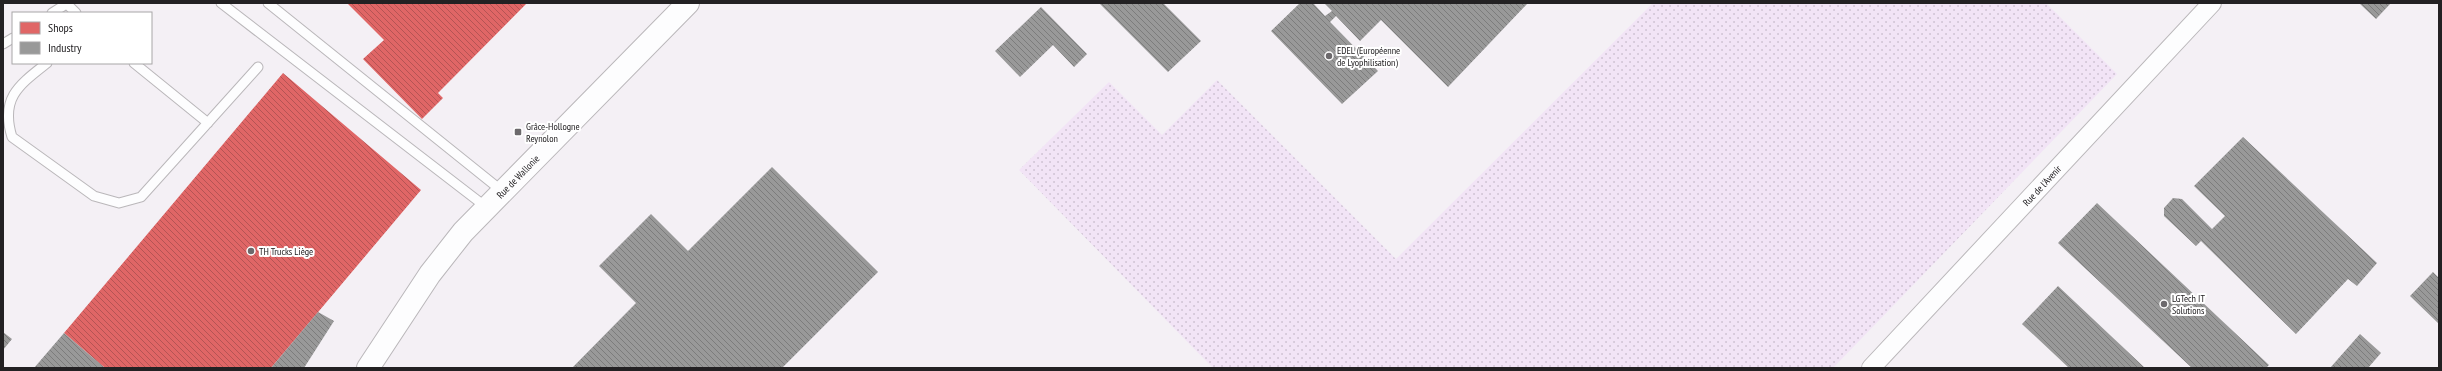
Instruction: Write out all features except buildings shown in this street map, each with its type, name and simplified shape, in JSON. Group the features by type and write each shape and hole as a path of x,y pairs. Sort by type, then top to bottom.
{"street":[{"name":"Rue de Wallonie","path":"368,368 430,274 463,232 688,3"},
{"name":"Rue de l'Avenir","path":"1870,368 2212,3"}],"lane":[{"path":"54,12 67,3 75,12"},
{"path":"222,3 486,207"},
{"path":"268,3 502,192"},
{"path":"3,44 12,39"},
{"path":"46,64 9,94 4,118 7,128 12,137 94,196 119,203 141,197 258,67"},
{"path":"135,64 208,123"}],"shaded area":[{"path":"1653,3 2046,3 2117,74 1833,368 1213,368 1019,170 1109,82 1162,135 1217,80 1396,259"}],"place":[{"name":"EDEL (Européenne de Lyophilisation)","path":"1329,56"},
{"name":"Grâce-Hollogne Reynolon","path":"518,132"},
{"name":"TH Trucks Liège","path":"251,251"},
{"name":"LGTech IT Solutions","path":"2164,304"}]}
